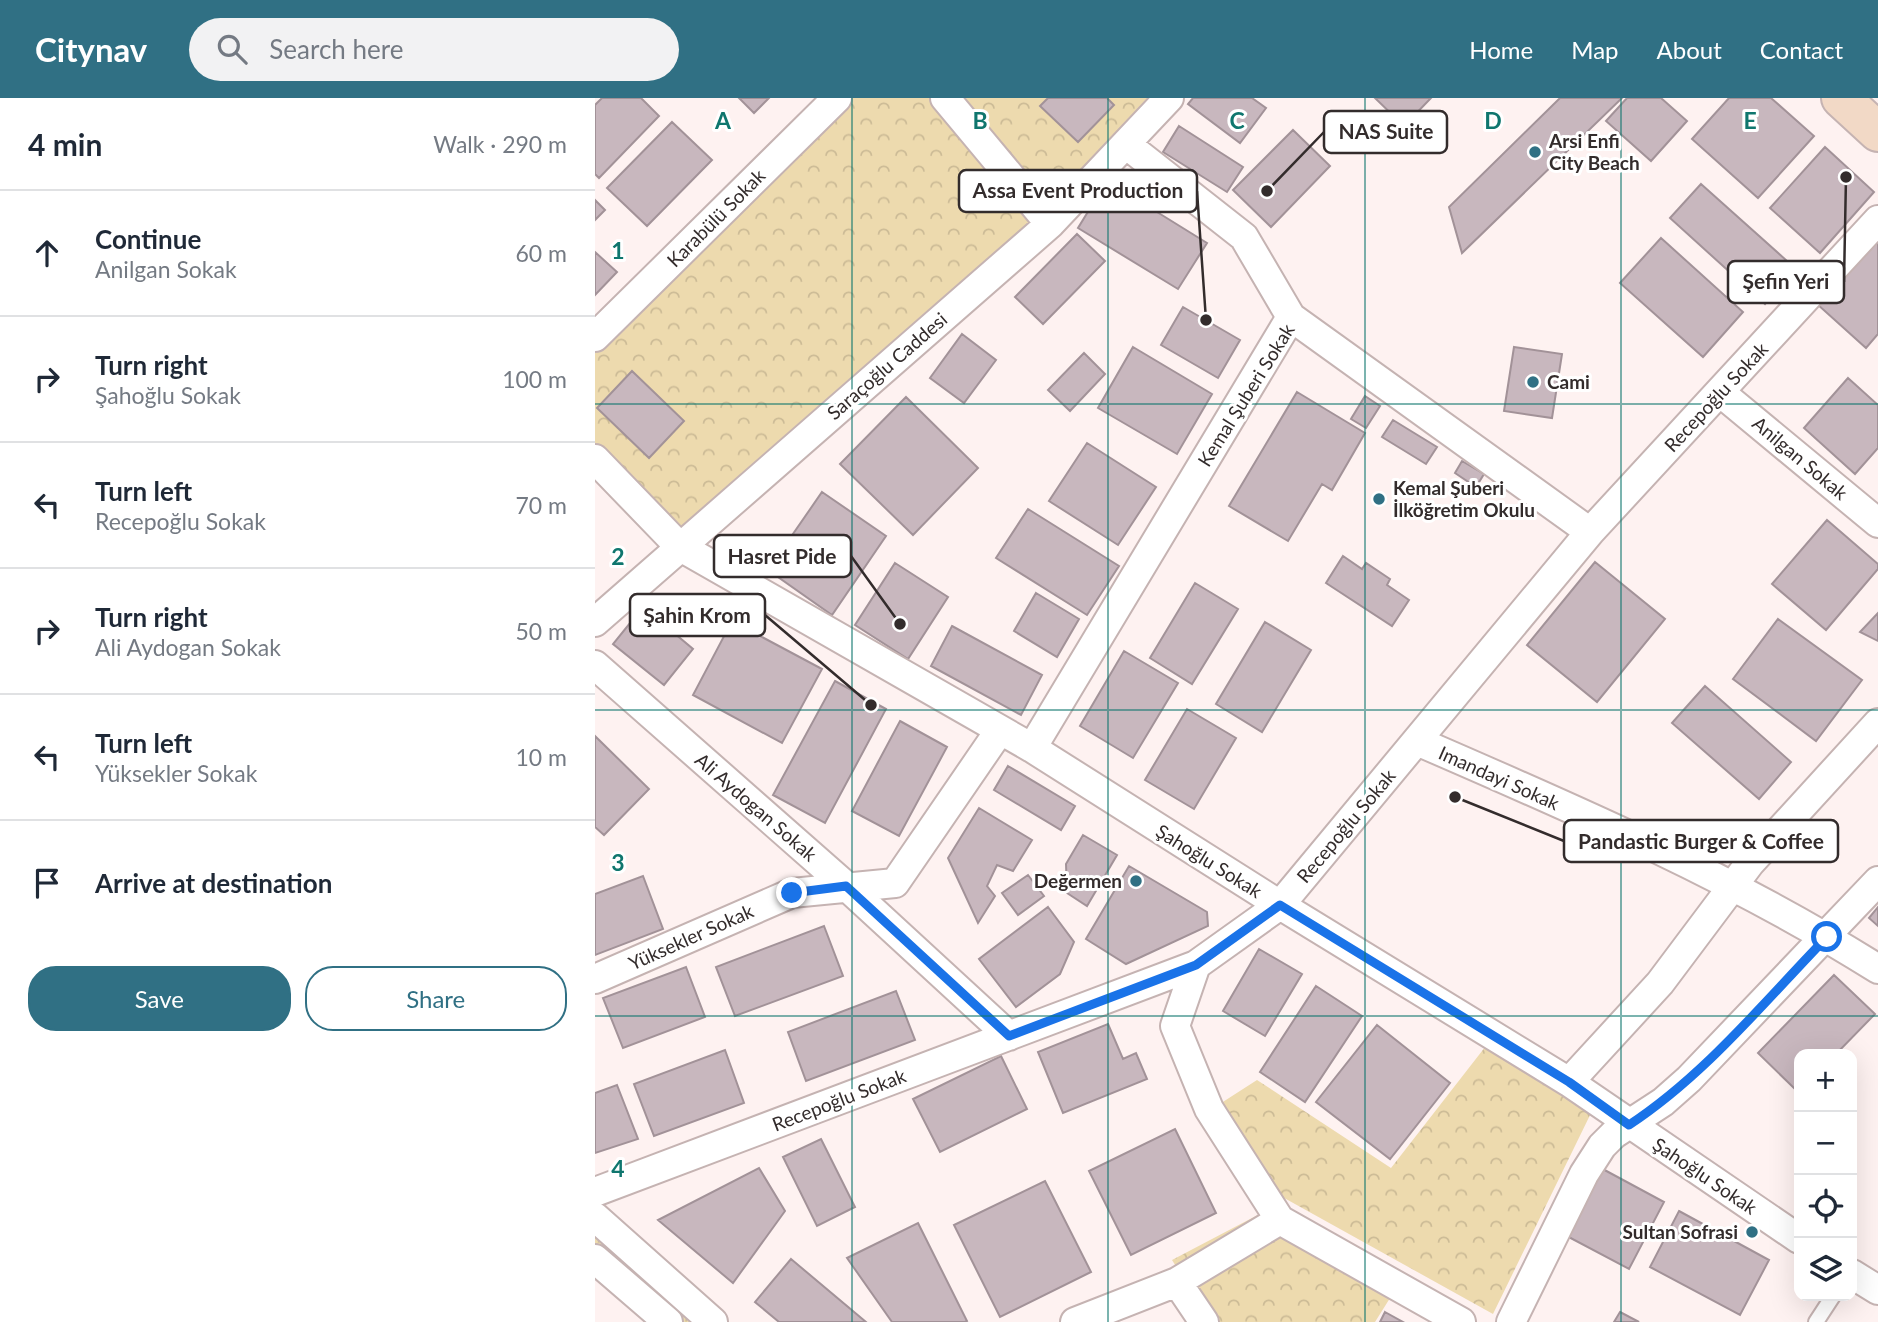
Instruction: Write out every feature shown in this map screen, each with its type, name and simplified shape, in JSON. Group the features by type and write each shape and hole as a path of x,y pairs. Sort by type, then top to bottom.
{"main road":[{"path":"1841,98 1878,132"}],"street":[{"name":"Karabülü Sokak","path":"595,337 837,98"},
{"path":"945,98 1050,225"},
{"name":"Saraçoğlu Caddesi","path":"595,622 1050,225 1169,98"},
{"path":"1127,145 1244,237 1291,317"},
{"name":"Recepoğlu Sokak","path":"595,1192 1196,965 1280,905 1590,532 1878,220"},
{"name":"Kemal Şuberi Sokak","path":"1032,748 1291,317 1590,532"},
{"name":"Anilgan Sokak","path":"1721,393 1878,523"},
{"name":"Şahoğlu Sokak","path":"595,459 679,546 1032,748 1280,905 1569,1082 1798,1238"},
{"name":"Ali Aydogan Sokak","path":"595,665 846,886 1009,1036"},
{"path":"1569,1082 1660,982 1750,863 1878,723"},
{"name":"Yüksekler Sokak","path":"595,979 792,893 895,883 1000,730"},
{"name":"Imandayi Sokak","path":"1417,741 1733,886 1827,937 1878,969"},
{"path":"1511,1322 1584,1174 1602,1146 1663,1102 1689,1079 1878,881"},
{"path":"1196,965 1175,1026 1209,1110 1280,1220 1461,1322"},
{"path":"595,1217 713,1322"},
{"path":"1075,1322 1177,1282 1280,1220"},
{"path":"595,1259 668,1322"},
{"path":"1857,1277 1878,1290"},
{"path":"1177,1282 1204,1322"}],"lane":[{"path":"1816,1322 1830,1301"}],"green space":[{"path":"848,98 937,98 1042,224 679,539 595,452 595,345"},
{"path":"951,98 1167,98 1050,217"},
{"path":"1489,1042 1593,1109 1493,1314 1277,1194 1215,1107 1257,1080 1391,1168"},
{"path":"1273,1207 1402,1279 1375,1322 1211,1322 1172,1260"},
{"path":"595,1230 697,1322 683,1322 595,1245"}],"building":[{"path":"602,98 641,98 659,116 599,178 595,174 595,105"},
{"path":"739,98 769,98 754,113"},
{"path":"1048,98 1107,98 1114,105 1078,142 1040,106"},
{"path":"1193,98 1252,98 1266,108 1240,143 1188,104"},
{"path":"1375,98 1431,98 1404,126"},
{"name":"Arsi Enfi City Beach","path":"1560,98 1622,98 1462,253 1449,207"},
{"name":"Arsi Enfi City Beach","path":"1627,98 1661,98 1687,121 1651,161 1606,121"},
{"path":"1729,98 1771,98 1814,136 1758,198 1692,139"},
{"path":"672,122 712,160 647,226 607,188"},
{"path":"1179,126 1243,167 1227,192 1163,152"},
{"path":"1293,130 1330,166 1271,227 1233,190"},
{"path":"1825,147 1874,192 1820,253 1770,208"},
{"path":"1107,181 1207,243 1178,289 1078,228"},
{"path":"1701,184 1796,269 1765,304 1670,218"},
{"path":"595,200 605,210 595,220"},
{"path":"1077,234 1105,261 1043,324 1015,297"},
{"path":"1878,236 1878,334 1866,348 1817,304"},
{"path":"1661,238 1743,312 1703,357 1620,283"},
{"path":"595,252 617,272 595,295"},
{"path":"1183,307 1240,340 1218,378 1161,345"},
{"path":"962,334 996,360 964,403 930,378"},
{"path":"1133,347 1212,394 1177,454 1098,408"},
{"name":"Cami","path":"1514,347 1562,354 1552,418 1504,411"},
{"path":"1084,353 1105,374 1070,411 1048,390"},
{"path":"632,371 684,421 649,458 597,408"},
{"path":"1848,378 1878,405 1878,448 1855,474 1804,428"},
{"path":"1297,392 1365,433 1332,490 1322,484 1288,541 1229,506"},
{"path":"1365,396 1380,406 1366,428 1351,419"},
{"path":"906,397 978,468 913,535 840,464"},
{"path":"1393,420 1437,447 1426,464 1382,437"},
{"path":"1087,443 1156,487 1118,545 1049,501"},
{"path":"1462,461 1484,474 1476,487 1455,473"},
{"path":"822,492 886,536 832,615 768,570"},
{"path":"1028,509 1119,566 1087,615 996,558"},
{"path":"1827,520 1878,564 1878,569 1826,630 1772,584"},
{"path":"1343,556 1362,569 1366,563 1390,579 1387,585 1409,600 1392,626 1326,583"},
{"path":"1595,562 1665,619 1597,702 1527,645"},
{"path":"895,563 948,597 908,659 855,625"},
{"path":"1195,583 1238,609 1192,684 1150,658"},
{"path":"1036,593 1079,619 1057,657 1014,631"},
{"path":"643,607 693,649 664,685 613,644"},
{"path":"1878,613 1878,641 1860,632"},
{"path":"1778,619 1862,680 1816,741 1733,679"},
{"path":"732,621 822,669 782,743 693,695"},
{"path":"1265,622 1311,650 1262,732 1216,704"},
{"path":"952,626 1042,675 1021,715 931,666"},
{"path":"1124,651 1178,683 1133,758 1080,726"},
{"path":"835,681 886,709 825,823 773,795"},
{"path":"1705,686 1791,762 1759,799 1672,723"},
{"path":"1187,709 1236,738 1194,809 1145,780"},
{"path":"900,721 947,747 899,836 852,811"},
{"path":"595,736 649,789 604,835 595,827"},
{"path":"1008,766 1075,806 1061,830 994,790"},
{"path":"979,808 1032,840 1013,871 997,865 987,886 995,896 978,923 948,858"},
{"path":"1083,835 1117,855 1087,906 1067,893 1066,864"},
{"path":"1129,866 1207,912 1208,926 1126,964 1086,939"},
{"path":"1028,875 1044,896 1018,915 1002,893"},
{"path":"643,876 663,929 595,955 595,894"},
{"path":"1048,907 1074,942 1060,974 1016,1007 979,959"},
{"path":"1878,907 1878,926 1869,918"},
{"path":"824,926 843,976 735,1016 716,967"},
{"path":"1259,949 1302,974 1265,1036 1223,1011"},
{"path":"686,967 705,1017 623,1048 603,998"},
{"path":"1834,975 1875,1014 1841,1049 1794,1049 1794,1088 1758,1053"},
{"path":"1316,986 1362,1016 1305,1102 1260,1072"},
{"path":"896,991 915,1040 806,1081 788,1032"},
{"path":"1108,1024 1123,1059 1136,1053 1147,1079 1063,1113 1038,1052"},
{"path":"1377,1025 1450,1083 1390,1159 1316,1102"},
{"path":"725,1050 744,1103 654,1136 634,1084"},
{"path":"1001,1056 1027,1109 940,1152 913,1099"},
{"path":"617,1085 638,1139 595,1153 595,1093"},
{"path":"1175,1129 1216,1213 1131,1255 1089,1171"},
{"path":"821,1139 855,1207 817,1226 783,1157"},
{"path":"1599,1167 1664,1202 1629,1269 1563,1234"},
{"path":"759,1168 785,1211 733,1283 658,1220"},
{"path":"1045,1181 1091,1272 1000,1317 954,1225"},
{"path":"1679,1211 1769,1260 1740,1315 1650,1267"},
{"path":"918,1223 967,1321 965,1322 892,1322 847,1258"},
{"path":"791,1259 866,1322 779,1322 755,1302"},
{"path":"1385,1312 1403,1322 1380,1322"},
{"path":"1620,1312 1639,1322 1614,1322"}],"place":[{"name":"Arsi Enfi City Beach","path":"1535,152"},
{"name":"Şefin Yeri","path":"1846,177"},
{"name":"NAS Suite","path":"1267,191"},
{"name":"Assa Event Production","path":"1206,320"},
{"name":"Cami","path":"1533,382"},
{"name":"Kemal Şuberi İlköğretim Okulu","path":"1379,499"},
{"name":"Hasret Pide","path":"900,624"},
{"name":"Şahin Krom","path":"871,705"},
{"name":"Pandastic Burger & Coffee","path":"1455,797"},
{"name":"Değermen","path":"1136,881"},
{"name":"Sultan Sofrasi","path":"1752,1232"}],"route":[{"path":"792,893 846,886 1009,1036 1196,965 1280,905 1569,1082 1629,1125 1663,1102 1689,1079 1827,937"}]}
